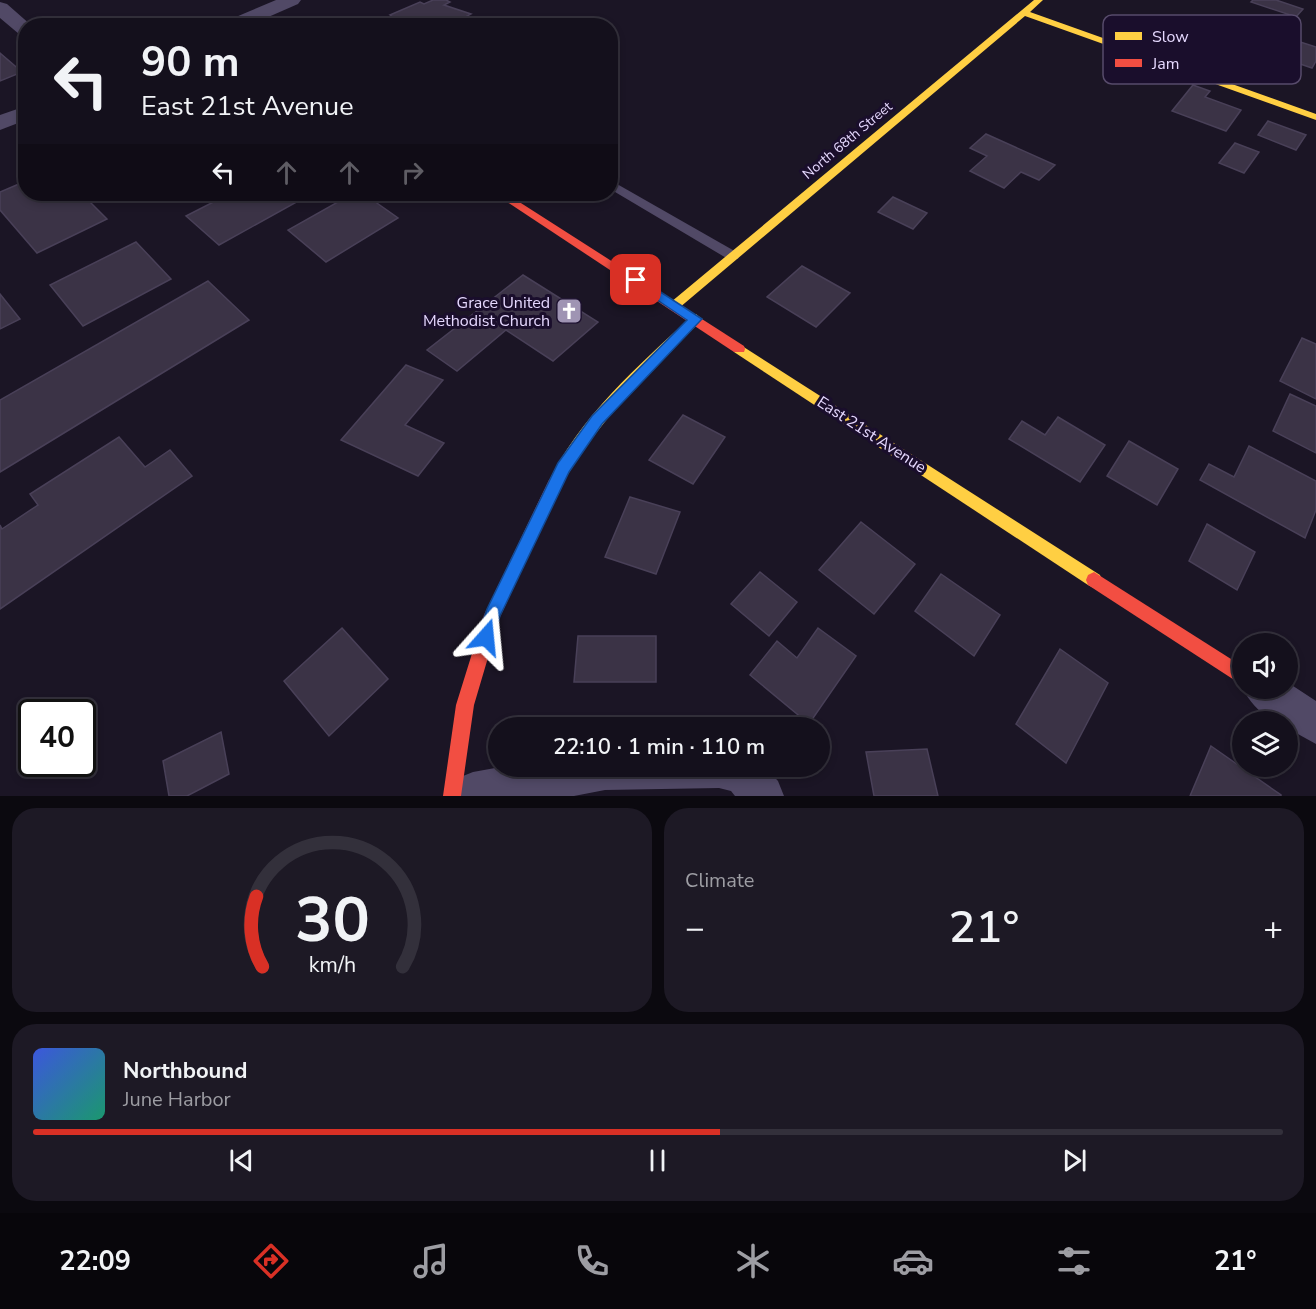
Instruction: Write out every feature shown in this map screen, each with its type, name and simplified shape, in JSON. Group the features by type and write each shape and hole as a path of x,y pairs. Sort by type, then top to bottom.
{"street":[{"path":"251,18 292,0"},
{"name":"North 68th Street","path":"675,305 1039,0"},
{"path":"0,8 18,23"},
{"path":"1024,13 1103,41"},
{"path":"1223,84 1316,117"},
{"path":"0,123 18,115"},
{"name":"East 21st Avenue","path":"511,201 675,305 1232,669"},
{"path":"452,796 465,705 492,615 563,467 597,420 655,358 696,319"},
{"path":"1278,699 1316,724"},
{"path":"472,796 473,793 605,770 719,768 742,773 762,796"}],"lane":[{"path":"618,189 733,256"}],"building":[{"path":"433,0 446,0 450,2 444,5 471,14 464,18 394,18 390,15 420,2 424,4"},
{"path":"1253,0 1276,0 1303,9 1298,15 1290,15 1251,2"},
{"path":"1301,42 1316,47 1316,61 1312,68 1301,64"},
{"path":"0,53 18,69 18,74 0,81"},
{"path":"1193,85 1210,91 1205,97 1241,110 1226,131 1172,111"},
{"path":"1268,121 1306,135 1296,150 1258,135"},
{"path":"986,134 1055,165 1039,180 1021,172 1004,188 970,171 987,156 970,148"},
{"path":"1235,143 1259,152 1244,173 1219,163"},
{"path":"18,184 18,201 89,201 107,219 37,253 0,210 0,192"},
{"path":"893,197 927,213 913,229 878,212"},
{"path":"215,201 298,201 219,245 186,216"},
{"path":"340,201 374,201 398,218 326,262 288,230"},
{"path":"136,242 171,279 83,326 50,285"},
{"path":"802,266 850,293 816,327 767,297"},
{"path":"523,275 598,322 553,361 506,330 457,371 427,350"},
{"path":"208,281 249,320 0,472 0,400"},
{"path":"0,294 20,319 0,329"},
{"path":"1302,338 1316,344 1316,399 1280,381"},
{"path":"406,365 443,380 405,425 444,443 418,476 341,440"},
{"path":"1290,394 1316,406 1316,453 1273,431"},
{"path":"683,415 725,437 693,484 649,460"},
{"path":"1058,417 1105,445 1080,482 1009,439 1022,421 1045,435"},
{"path":"119,437 145,467 170,450 192,476 0,609 0,525 2,529 38,505 30,494"},
{"path":"1129,441 1178,469 1157,505 1107,476"},
{"path":"1249,446 1316,481 1316,510 1305,538 1200,480 1209,464 1234,477"},
{"path":"630,497 680,512 656,574 605,557"},
{"path":"861,522 915,564 874,614 819,570"},
{"path":"1207,524 1255,552 1237,590 1189,561"},
{"path":"760,572 797,602 769,636 731,604"},
{"path":"941,574 1000,615 974,656 915,611"},
{"path":"342,628 388,679 329,736 284,681"},
{"path":"818,628 856,656 814,717 801,717 750,675 777,641 797,658"},
{"path":"578,636 656,636 656,682 574,682"},
{"path":"1060,649 1108,683 1066,763 1016,724"},
{"path":"221,732 229,774 187,796 169,796 163,761"},
{"path":"1211,746 1232,761 1232,777 1255,777 1281,795 1281,796 1190,796"},
{"path":"927,749 938,796 874,796 866,752"}],"traffic: slow":[{"path":"675,305 1039,0"},
{"path":"1024,13 1103,41"},
{"path":"1223,84 1316,117"},
{"path":"554,485 567,461 599,417 637,376 696,319"},
{"path":"739,349 1094,580"}],"traffic: jam":[{"path":"511,201 739,349"},
{"path":"452,796 465,705 492,615 554,485"},
{"path":"1094,580 1232,670"}],"place":[{"name":"Grace United Methodist Church","path":"569,311"}],"route":[{"path":"486,637 492,615 563,467 597,420 655,358 696,319 636,280"}]}
